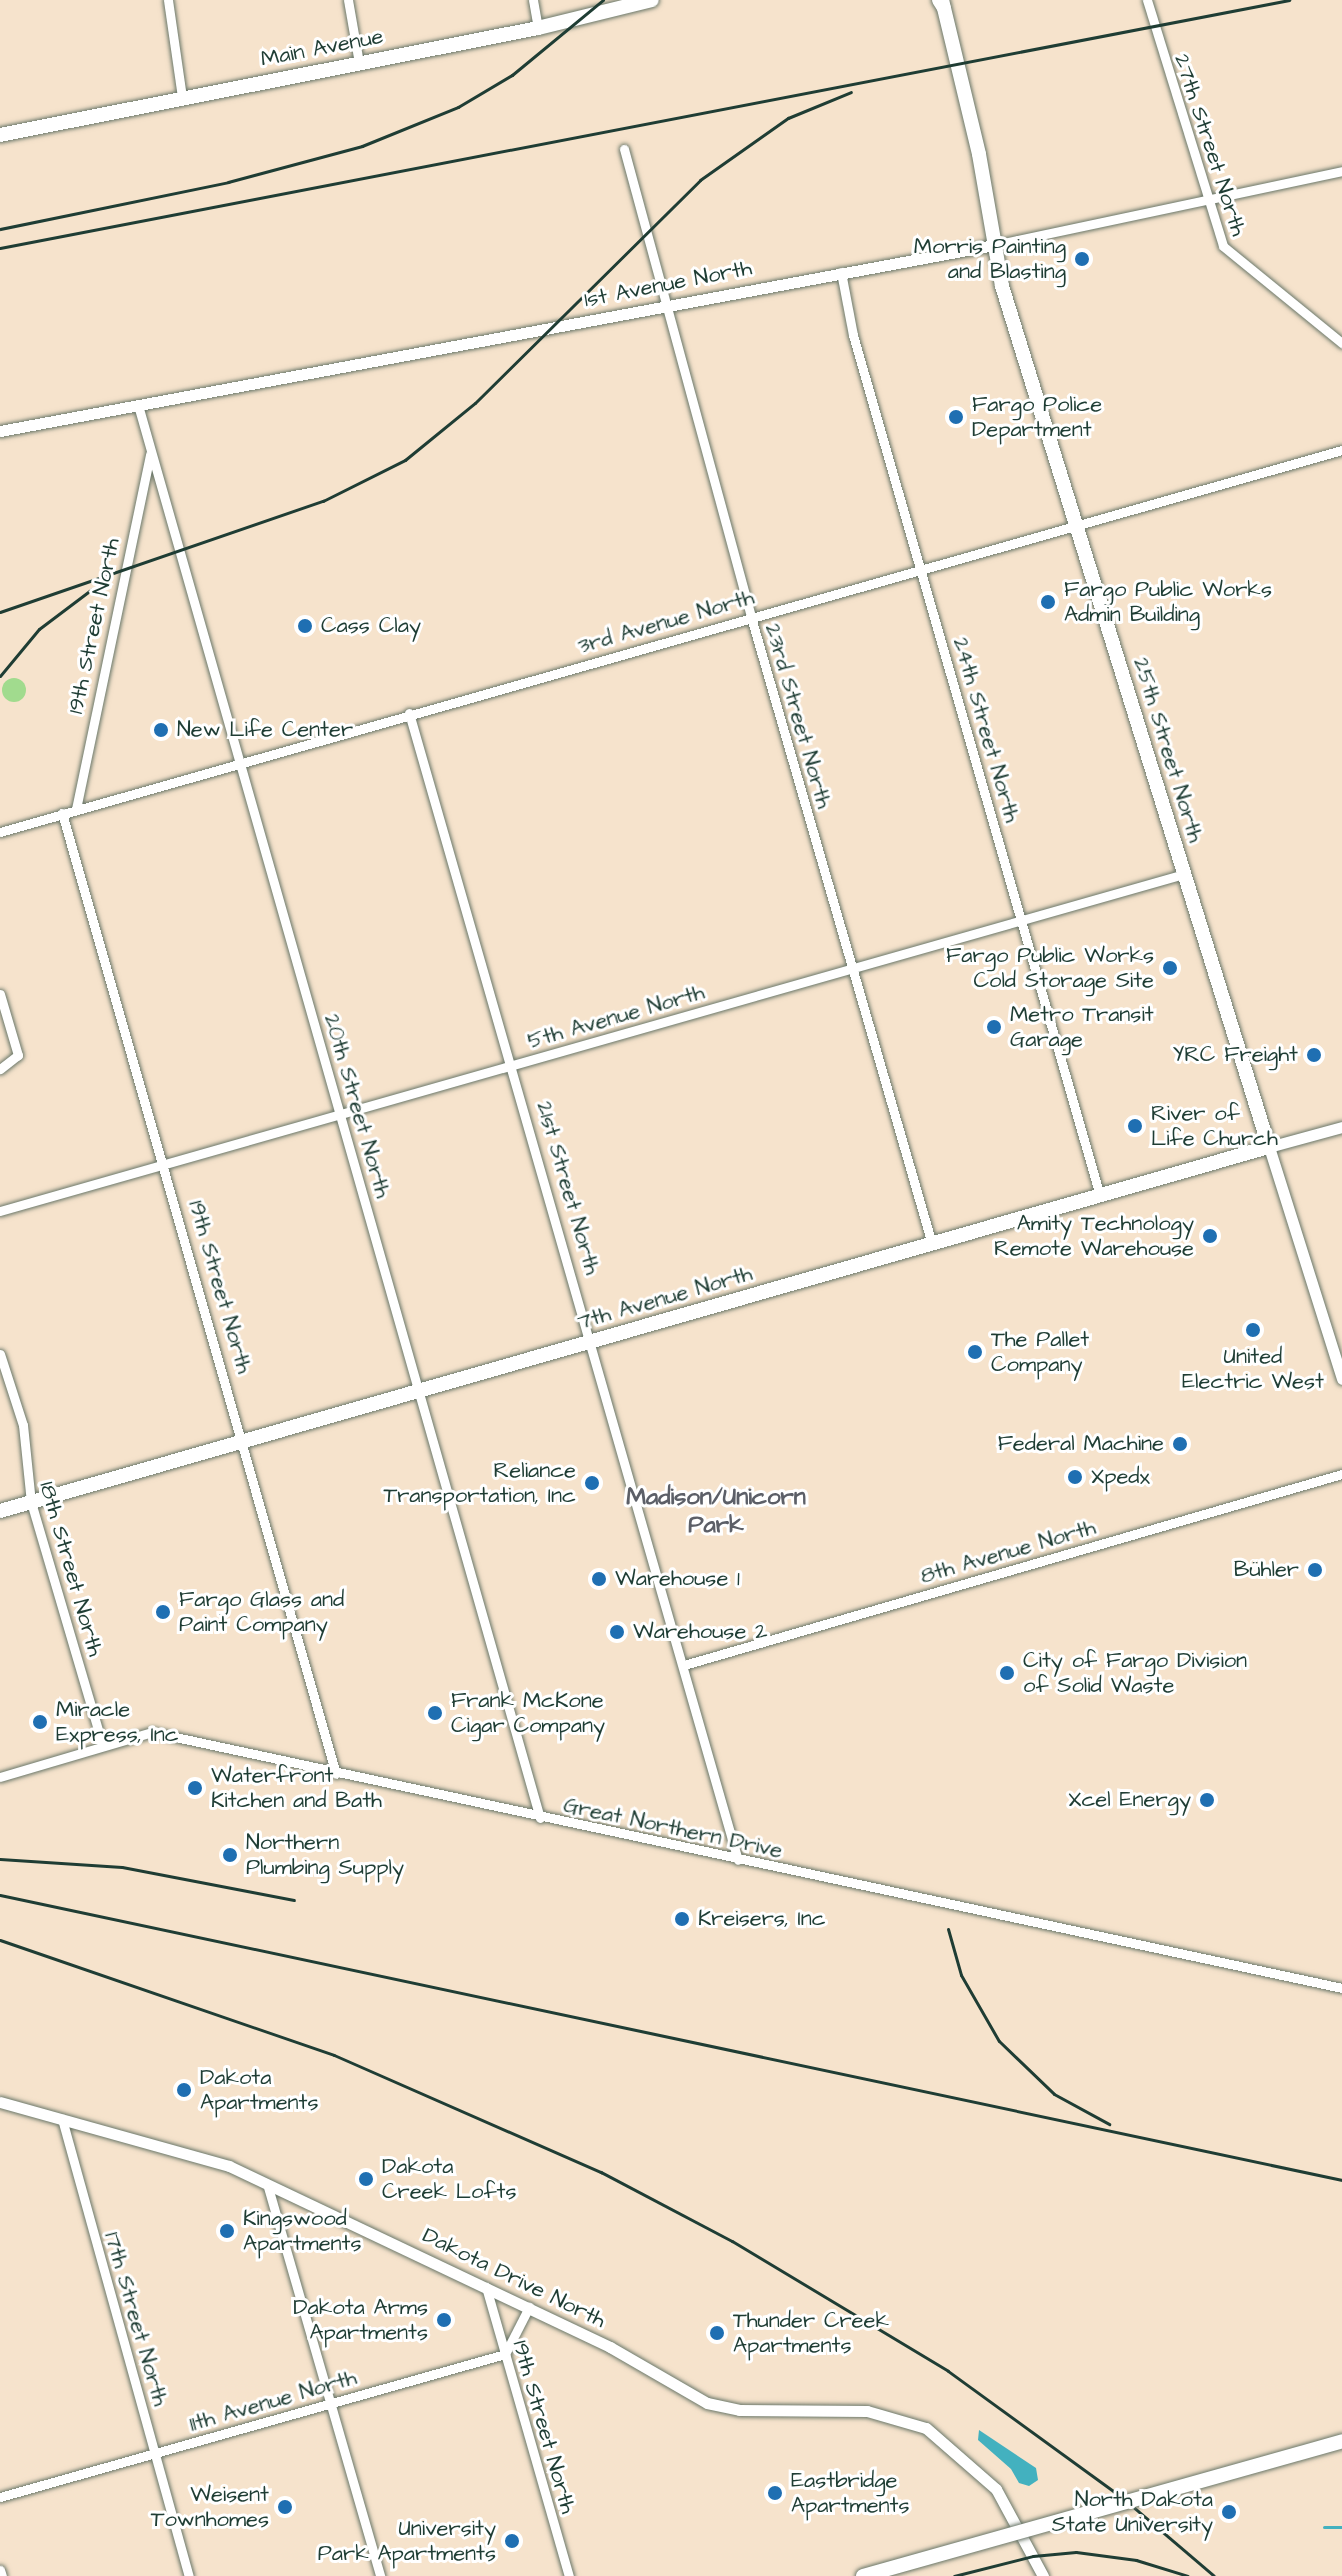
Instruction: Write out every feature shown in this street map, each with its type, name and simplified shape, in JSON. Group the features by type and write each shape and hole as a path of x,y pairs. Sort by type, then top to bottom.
{"main road":[{"name":"Main Avenue","path":"0,135 538,28 652,0"},
{"name":"25th Street North","path":"943,2 963,82 994,245 1075,525 1269,1147"},
{"name":"7th Avenue North","path":"0,1511 1269,1147"},
{"path":"863,2576 1342,2441"}],"street":[{"path":"168,0 182,97"},
{"path":"348,0 359,63"},
{"path":"533,0 538,28"},
{"name":"27th Street North","path":"1147,0 1207,197 1229,253 1342,343"},
{"name":"23rd Street North","path":"624,149 751,617 932,1244"},
{"name":"1st Avenue North","path":"0,431 665,304 994,245 1207,197 1342,171"},
{"name":"24th Street North","path":"841,272 853,335 1100,1196"},
{"name":"20th Street North","path":"138,405 540,1818"},
{"name":"3rd Avenue North","path":"0,832 240,761 1342,450"},
{"name":"19th Street North","path":"76,809 112,621 151,452"},
{"name":"21st Street North","path":"409,713 514,1065 738,1860"},
{"name":"19th Street North","path":"62,813 166,1164 336,1774"},
{"name":"5th Avenue North","path":"0,1211 1184,874"},
{"path":"0,994 18,1055 0,1069"},
{"name":"7th Avenue North","path":"1269,1147 1342,1127"},
{"name":"25th Street North","path":"1269,1147 1342,1379"},
{"name":"18th Street North","path":"0,1354 23,1425 31,1502 103,1746"},
{"name":"8th Avenue North","path":"684,1665 1342,1474"},
{"name":"Great Northern Drive","path":"0,1777 152,1732 540,1818 1342,1988"},
{"name":"Dakota Drive North","path":"0,2102 229,2166 268,2187 529,2307 707,2403 739,2410 867,2411 926,2428 996,2489 1043,2576"},
{"name":"17th Street North","path":"62,2119 189,2576"},
{"path":"268,2187 380,2576"},
{"name":"19th Street North","path":"486,2287 569,2576"},
{"path":"505,2354 529,2307"},
{"name":"11th Avenue North","path":"0,2497 505,2354"},
{"path":"0,2570 2,2576"}],"green space":[{"path":"14,678 22,682 26,690 22,698 14,702 6,698 2,690 6,682"}],"water":[{"path":"979,2430 1036,2468 1038,2480 1029,2486 1019,2483 1011,2469 978,2440"}],"waterway":[{"path":"1324,2527 1342,2527"}],"railway":[{"path":"0,229 228,182 362,146 458,107 512,75 603,0"},
{"path":"0,248 1289,0"},
{"path":"0,612 323,501 405,460 475,403 700,180 788,118 851,92"},
{"path":"0,676 39,629 92,589"},
{"path":"0,1859 122,1867 294,1900"},
{"path":"0,1895 1342,2180"},
{"path":"948,1929 961,1975 999,2041 1054,2094 1109,2124"},
{"path":"0,1940 334,2055 601,2172 732,2241 948,2371 1124,2499 1214,2576"},
{"path":"954,2576 1033,2556 1076,2552 1136,2560 1188,2576"}],"place":[{"name":"Morris Painting and Blasting","path":"1082,259"},
{"name":"Fargo Police Department","path":"956,417"},
{"name":"Fargo Public Works Admin Building","path":"1048,602"},
{"name":"Cass Clay","path":"305,626"},
{"name":"New Life Center","path":"161,730"},
{"name":"Fargo Public Works Cold Storage Site","path":"1170,968"},
{"name":"Metro Transit Garage","path":"994,1027"},
{"name":"YRC Freight","path":"1314,1055"},
{"name":"River of Life Church","path":"1135,1126"},
{"name":"Amity Technology Remote Warehouse","path":"1210,1236"},
{"name":"United Electric West","path":"1253,1330"},
{"name":"The Pallet Company","path":"975,1352"},
{"name":"Federal Machine","path":"1180,1444"},
{"name":"Xpedx","path":"1075,1477"},
{"name":"Reliance Transportation, Inc","path":"592,1483"},
{"name":"Bühler","path":"1315,1570"},
{"name":"Warehouse 1","path":"599,1579"},
{"name":"Fargo Glass and Paint Company","path":"163,1612"},
{"name":"Warehouse 2","path":"617,1632"},
{"name":"City of Fargo Division of Solid Waste","path":"1007,1673"},
{"name":"Frank McKone Cigar Company","path":"435,1713"},
{"name":"Miracle Express, Inc","path":"40,1722"},
{"name":"Waterfront Kitchen and Bath","path":"195,1788"},
{"name":"Xcel Energy","path":"1207,1800"},
{"name":"Northern Plumbing Supply","path":"230,1855"},
{"name":"Kreisers, Inc","path":"682,1919"},
{"name":"Dakota Apartments","path":"184,2090"},
{"name":"Dakota Creek Lofts","path":"366,2179"},
{"name":"Kingswood Apartments","path":"227,2231"},
{"name":"Dakota Arms Apartments","path":"444,2320"},
{"name":"Thunder Creek Apartments","path":"717,2333"},
{"name":"Eastbridge Apartments","path":"775,2493"},
{"name":"Weisent Townhomes","path":"285,2507"},
{"name":"North Dakota State University","path":"1229,2512"},
{"name":"University Park Apartments","path":"512,2541"}],"district":[{"name":"Madison/Unicorn Park","path":"716,1512"}]}
